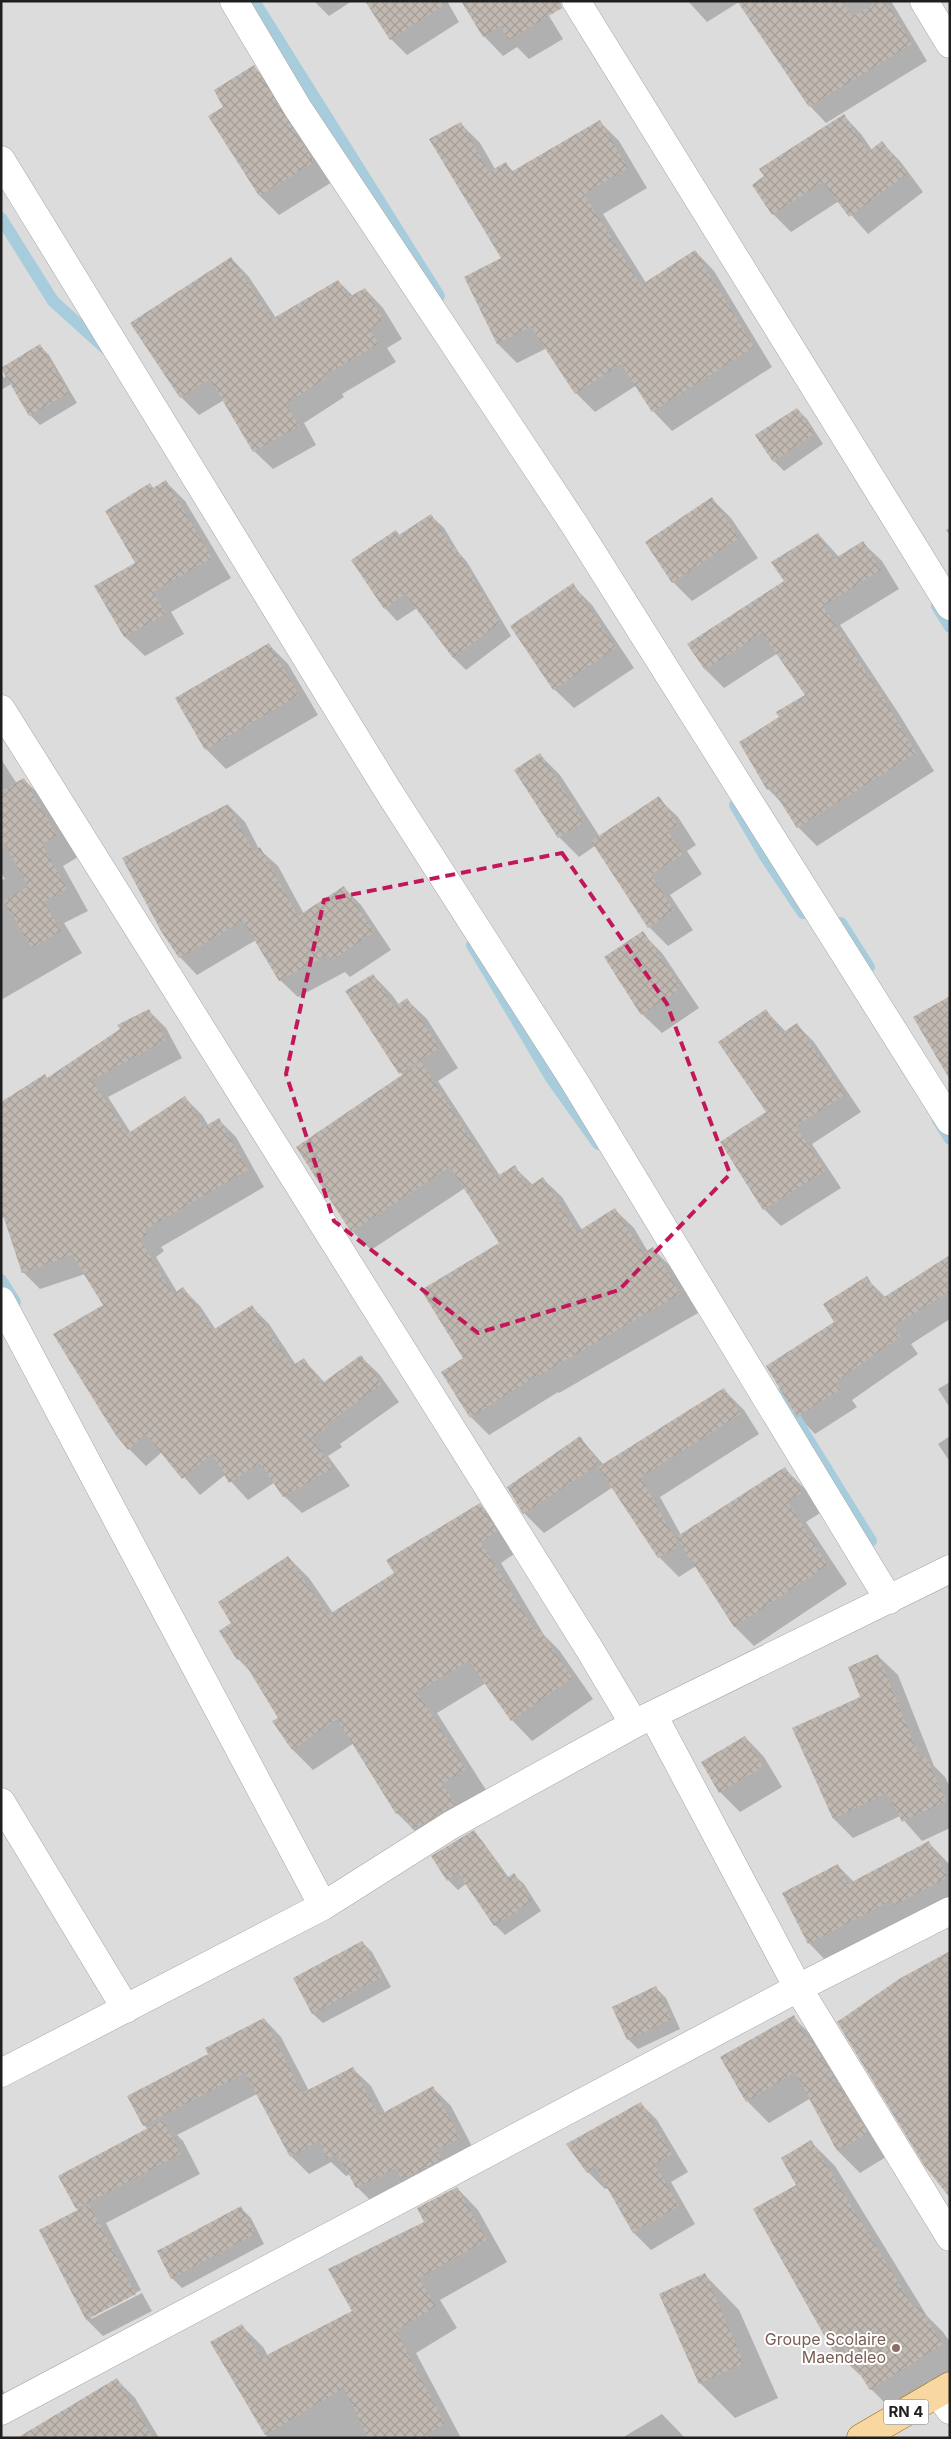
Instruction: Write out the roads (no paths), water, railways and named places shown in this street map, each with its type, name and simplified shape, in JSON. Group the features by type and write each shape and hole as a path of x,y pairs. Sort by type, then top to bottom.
{"main road":[{"name":"RN 4","path":"862,2438 946,2396"}],"street":[{"path":"234,1 297,107 584,540 950,1121"},
{"path":"576,1 950,606"},
{"path":"924,1 950,44"},
{"path":"1,160 387,789 578,1088 889,1600"},
{"path":"1,709 590,1650 643,1720 798,1988 950,2237"},
{"path":"1,1301 323,1906"},
{"path":"1,2073 323,1906 451,1826 643,1720 950,1569"},
{"path":"1,1802 126,2009"},
{"path":"1,2411 798,1988 950,1911"}],"waterway":[{"path":"254,1 439,296"},
{"path":"1,218 53,301 106,349"},
{"path":"937,606 950,627"},
{"path":"735,805 766,858 803,913"},
{"path":"841,923 869,967"},
{"path":"472,945 551,1078 598,1144"},
{"path":"938,1120 950,1139"},
{"path":"1,1280 15,1302"},
{"path":"780,1394 871,1541"}],"place":[{"name":"Groupe Scolaire Maendeleo","path":"896,2348"}]}
